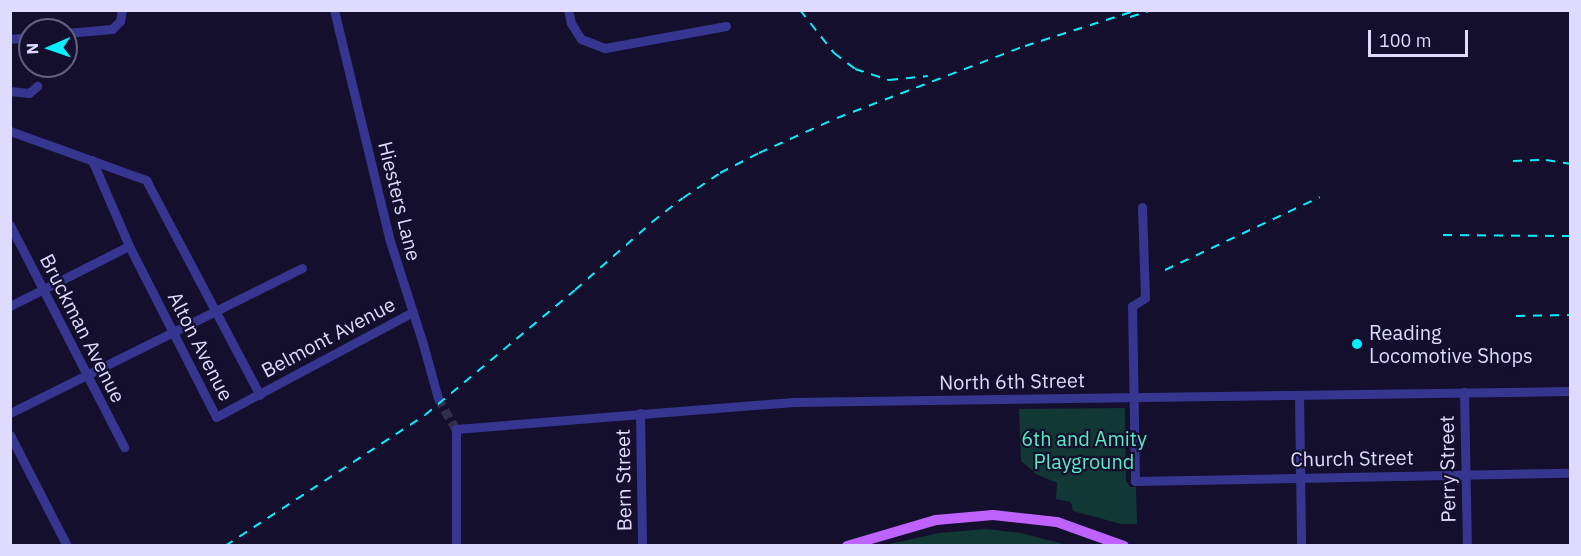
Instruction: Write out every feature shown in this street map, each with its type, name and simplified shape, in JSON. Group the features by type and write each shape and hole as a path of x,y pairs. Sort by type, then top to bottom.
{"main road":[{"path":"847,546 936,520 993,514 1057,522 1124,546"}],"street":[{"path":"78,32 112,29 120,21 122,10"},
{"name":"Hiesters Lane","path":"334,10 389,238 438,398"},
{"path":"568,10 571,23 581,39 605,48 726,26"},
{"path":"10,91 29,93 37,86"},
{"path":"10,131 92,160"},
{"name":"Alton Avenue","path":"92,160 146,180 260,394 216,417 129,246 92,160"},
{"path":"1134,398 1132,306 1145,298 1142,207"},
{"name":"Bruckman Avenue","path":"10,225 124,447"},
{"path":"10,306 129,246"},
{"path":"10,413 302,268"},
{"name":"Belmont Avenue","path":"260,394 413,312"},
{"name":"North 6th Street","path":"456,546 456,429 793,402 1570,390"},
{"name":"Perry Street","path":"1464,392 1467,546"},
{"path":"1299,395 1301,546"},
{"name":"Church Street","path":"1134,398 1135,481 1570,473"},
{"name":"Bern Street","path":"640,413 642,546"},
{"path":"10,435 67,546"}],"green space":[{"name":"6th and Amity Playground","path":"1125,408 1126,480 1130,487 1136,487 1137,524 1121,524 1073,511 1071,502 1056,499 1057,483 1036,474 1021,461 1019,409"},
{"path":"986,529 1021,533 1067,545 885,545 939,533"}],"tunnel":[{"path":"438,398 456,429"}],"railway":[{"path":"800,10 834,53 855,69 889,80 928,76"},
{"path":"225,546 425,415 575,290 652,222 720,173 837,118 1025,46 1137,10"},
{"path":"1130,17 1151,10"},
{"path":"1513,161 1546,160 1570,164"},
{"path":"1165,270 1320,197"},
{"path":"1443,235 1570,236"},
{"path":"1516,316 1570,315"}],"place":[{"name":"Reading Locomotive Shops","path":"1357,344"}]}
